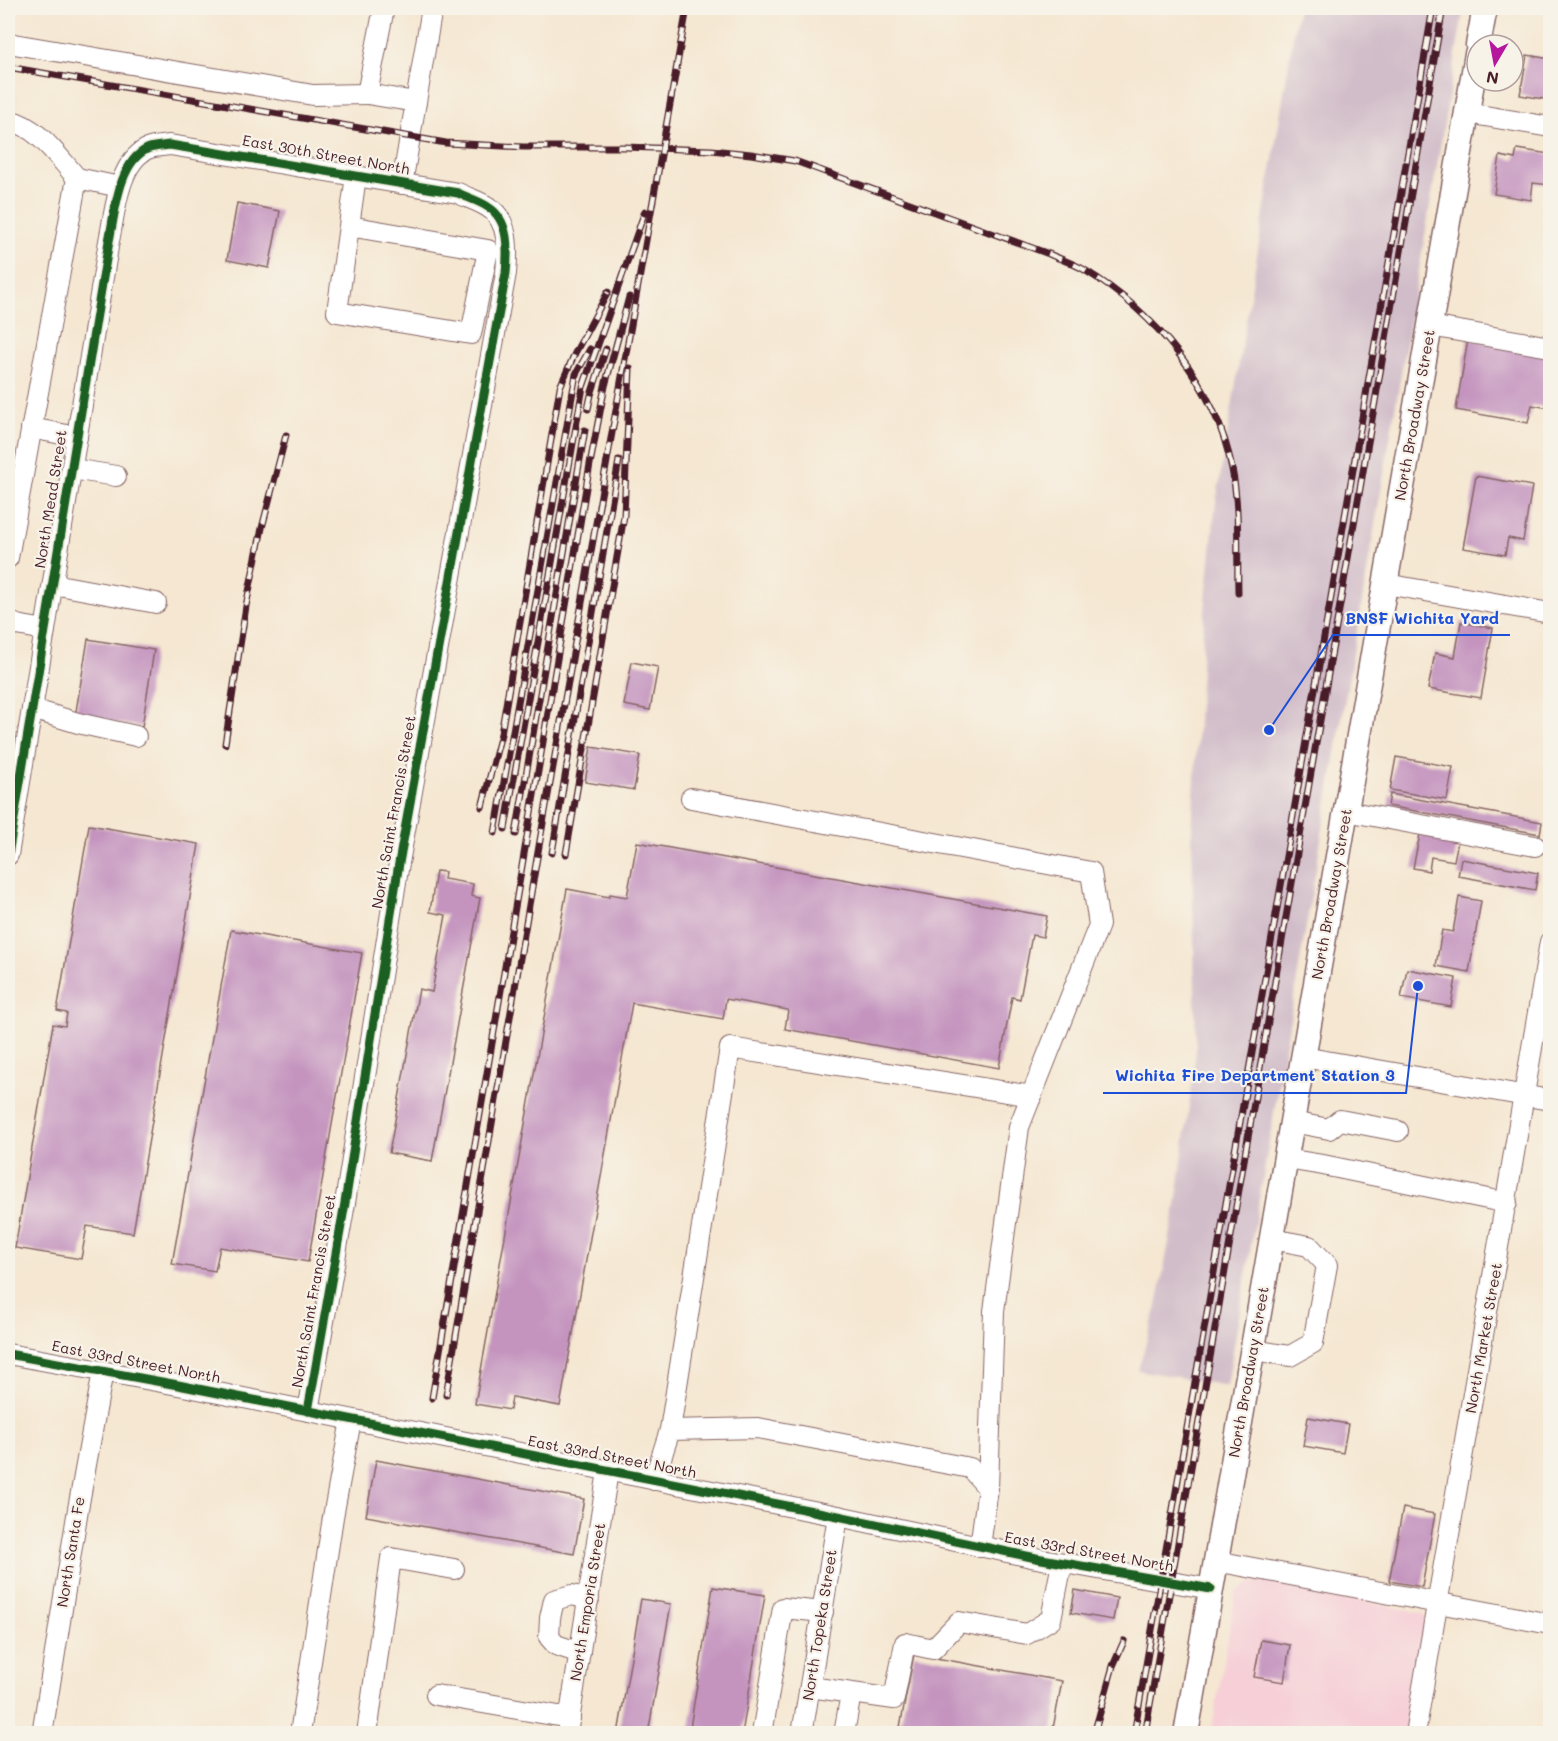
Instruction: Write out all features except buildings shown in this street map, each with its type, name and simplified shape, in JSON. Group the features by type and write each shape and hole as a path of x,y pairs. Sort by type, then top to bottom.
{"main road":[{"path":"1480,33 1485,8"},
{"name":"North Broadway Street","path":"1186,1734 1470,93"}],"street":[{"path":"367,94 384,8"},
{"path":"402,184 432,8"},
{"path":"8,43 313,95 367,94 416,102"},
{"path":"1467,113 1551,127"},
{"path":"8,120 29,128 77,178 120,187"},
{"name":"East 30th Street North","path":"141,154 147,149 170,145 458,193 491,208 500,219"},
{"name":"North Mead Street","path":"8,855 120,187 129,163 141,154"},
{"path":"349,226 488,250 471,334 337,312 349,226 356,176"},
{"path":"8,558 77,178"},
{"name":"North Saint Francis Street","path":"308,1412 399,863 506,273 508,245 500,219"},
{"path":"1430,327 1551,347"},
{"path":"31,428 77,437"},
{"path":"72,469 116,476"},
{"path":"52,584 156,603"},
{"path":"1386,584 1551,613"},
{"path":"8,621 45,630"},
{"path":"32,710 136,736"},
{"path":"691,798 1091,872 1099,925 1019,1127 994,1311 988,1488 980,1547"},
{"path":"1346,811 1535,846"},
{"name":"North Market Street","path":"1415,1734 1551,942"},
{"path":"654,1480 670,1430 730,1048 1032,1096"},
{"path":"1303,1057 1551,1100"},
{"path":"1292,1122 1329,1129 1340,1120 1398,1131"},
{"path":"1286,1159 1507,1203"},
{"path":"1253,1350 1290,1356 1313,1343 1327,1265 1309,1246 1272,1239"},
{"name":"East 33rd Street North","path":"8,1354 838,1516 980,1547 1211,1589"},
{"name":"North Santa Fe","path":"42,1734 103,1371"},
{"path":"300,1734 333,1517 351,1420"},
{"path":"670,1430 758,1428 970,1468 988,1488"},
{"name":"North Emporia Street","path":"569,1726 608,1471"},
{"name":"North Topeka Street","path":"802,1734 838,1516"},
{"path":"367,1734 391,1558 454,1569"},
{"path":"1216,1561 1551,1624"},
{"path":"810,1687 894,1699 905,1643 933,1649 959,1622 1027,1634 1051,1619 1062,1563"},
{"path":"580,1653 556,1645 549,1637 550,1618 554,1599 572,1595 589,1599"},
{"path":"762,1734 783,1608 822,1612"},
{"path":"844,1734 851,1694"},
{"path":"436,1695 569,1726"}],"shaded area":[{"path":"1298,8 1464,8 1227,1386 1138,1370 1157,1306 1177,1199 1196,1052 1192,830 1203,631 1215,509"},
{"path":"1258,1579 1422,1613 1428,1618 1408,1733 1211,1734 1236,1593"}],"railway":[{"path":"446,1395 539,846 687,8"},
{"path":"1134,1734 1433,8"},
{"path":"1145,1734 1443,8"},
{"path":"8,67 446,143 523,147 711,150 795,161 1049,254 1083,269 1135,307 1158,329 1197,380 1224,438 1235,484 1238,593"},
{"path":"505,829 583,387 645,211"},
{"path":"482,807 501,734 560,387 575,353 608,292"},
{"path":"432,1398 590,464 605,386 629,297"},
{"path":"495,833 576,374 590,349"},
{"path":"588,409 606,349"},
{"path":"566,854 624,516 630,368"},
{"path":"516,834 585,430"},
{"path":"225,744 246,606 262,528 286,435"},
{"path":"552,853 619,460"},
{"path":"1094,1734 1113,1666 1124,1641"}],"cycle path":[{"path":"8,855 109,241 119,190 130,165 147,149 170,145 458,193 488,207 495,213 504,228 507,246 506,273 399,863 345,1203 308,1411"},
{"path":"8,1354 178,1385 838,1516 1036,1558 1211,1589"}],"place":[{"name":"BNSF Wichita Yard","path":"1269,730"},
{"name":"Wichita Fire Department Station 3","path":"1418,986"}]}
